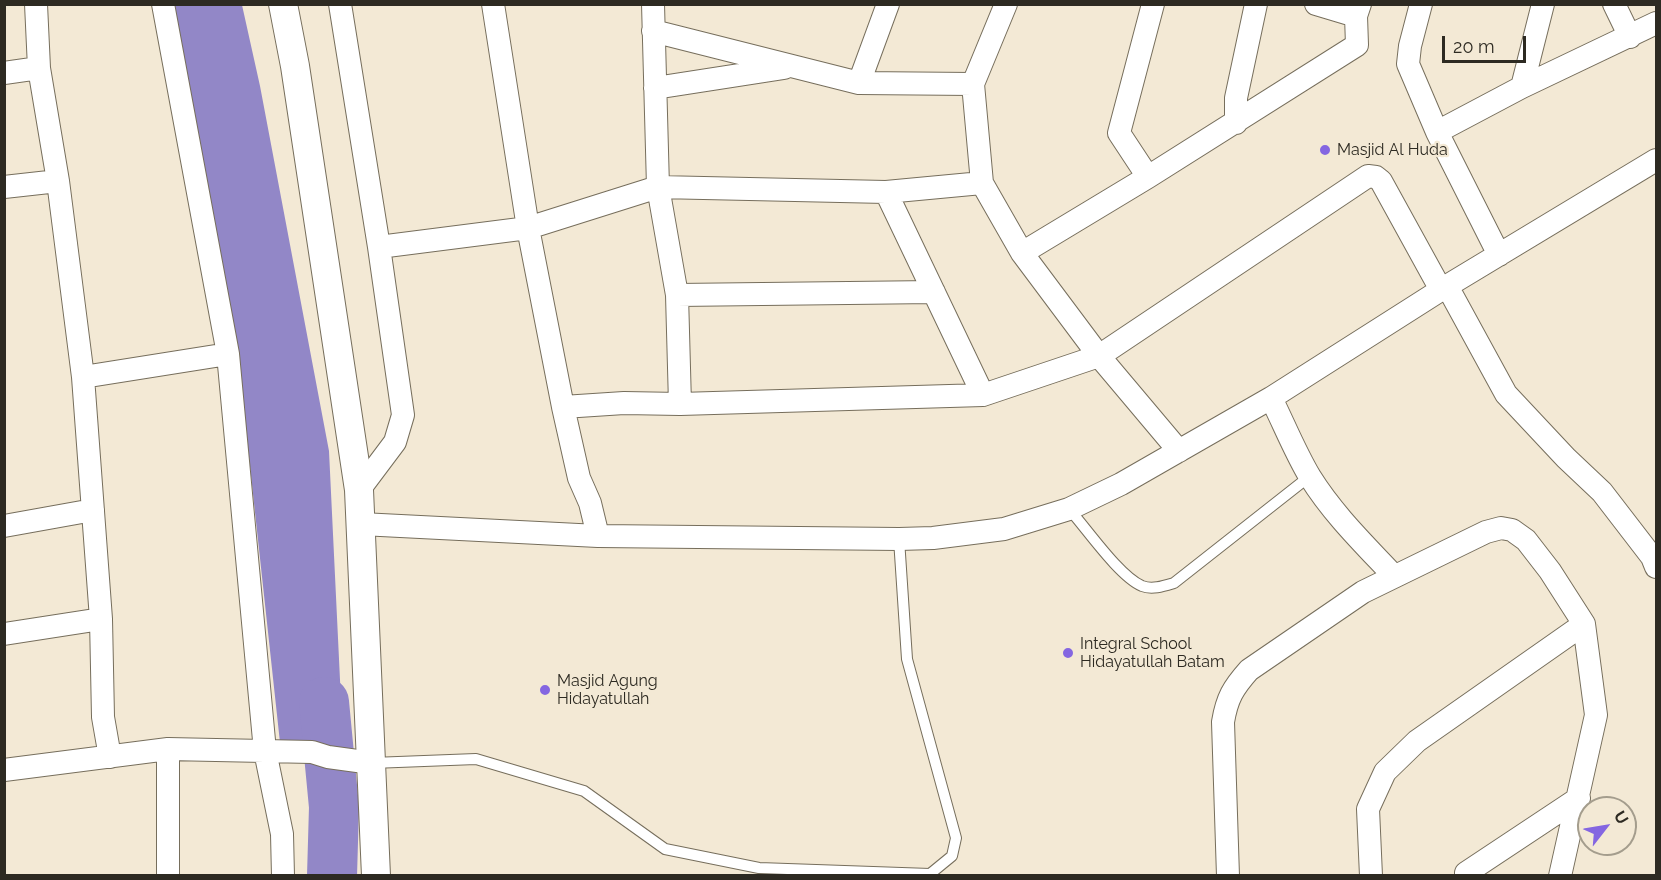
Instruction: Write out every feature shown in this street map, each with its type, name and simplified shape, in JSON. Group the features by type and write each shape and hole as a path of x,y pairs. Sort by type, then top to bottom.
{"street":[{"path":"36,4 39,68 58,181 82,377 100,619 103,717 110,757"},
{"path":"163,4 228,354 265,751 282,834 283,876"},
{"path":"283,4 295,66 359,490 363,762 376,876"},
{"path":"340,4 403,415 395,442 359,490"},
{"path":"493,4 528,228 563,406 579,478 590,502 598,536"},
{"path":"652,4 658,187 677,295 680,404"},
{"path":"859,82 888,4"},
{"path":"1006,4 973,84 982,183 1022,252 1099,356 1179,451"},
{"path":"1148,177 1119,133 1153,4"},
{"path":"1236,123 1236,98 1256,4"},
{"path":"1022,252 1236,123 1357,45 1358,10 1316,4"},
{"path":"1421,4 1410,46 1408,64 1437,132 1499,255"},
{"path":"1522,87 1543,4"},
{"path":"1614,4 1630,37"},
{"path":"1437,132 1522,87 1656,23"},
{"path":"653,31 859,82 973,84"},
{"path":"655,88 794,66"},
{"path":"4,73 39,68"},
{"path":"361,524 598,536 899,539 933,538 1004,529 1069,509 1121,484 1271,398 1444,288 1656,160"},
{"path":"563,406 983,395 1099,356 1368,176 1376,177 1381,181 1506,394 1566,458 1602,492 1652,557 1656,567"},
{"path":"4,187 58,181"},
{"path":"379,248 528,228 658,187 886,192 982,183"},
{"path":"886,192 983,395"},
{"path":"677,295 934,292"},
{"path":"82,377 228,354"},
{"path":"1271,398 1310,476 1341,520 1394,576"},
{"path":"4,526 93,510"},
{"path":"1228,876 1223,722 1226,703 1236,685 1249,670 1363,592 1486,532 1501,528 1512,530 1526,540 1550,571 1584,624 1596,715 1579,796"},
{"path":"4,634 100,619"},
{"path":"1371,876 1368,809 1385,772 1417,741 1584,624"},
{"path":"168,748 168,876"},
{"path":"4,770 168,748 312,752 363,762"},
{"path":"1463,874 1577,799"},
{"path":"1560,876 1577,806"},
{"path":"1463,874 1492,876"}],"lane":[{"path":"1069,509 1127,577 1144,587 1160,587 1174,583 1310,476"},
{"path":"363,762 476,759 584,791 665,849 759,868 930,874 952,856 956,838 906,659 899,539"}],"shaded area":[{"path":"169,5 242,5 260,86 329,451 344,763 282,761 240,374"}],"waterway":[{"path":"324,702 334,807 332,876"}],"place":[{"name":"Masjid Al Huda","path":"1325,150"},
{"name":"Integral School Hidayatullah Batam","path":"1068,653"},
{"name":"Masjid Agung Hidayatullah","path":"545,690"}]}
